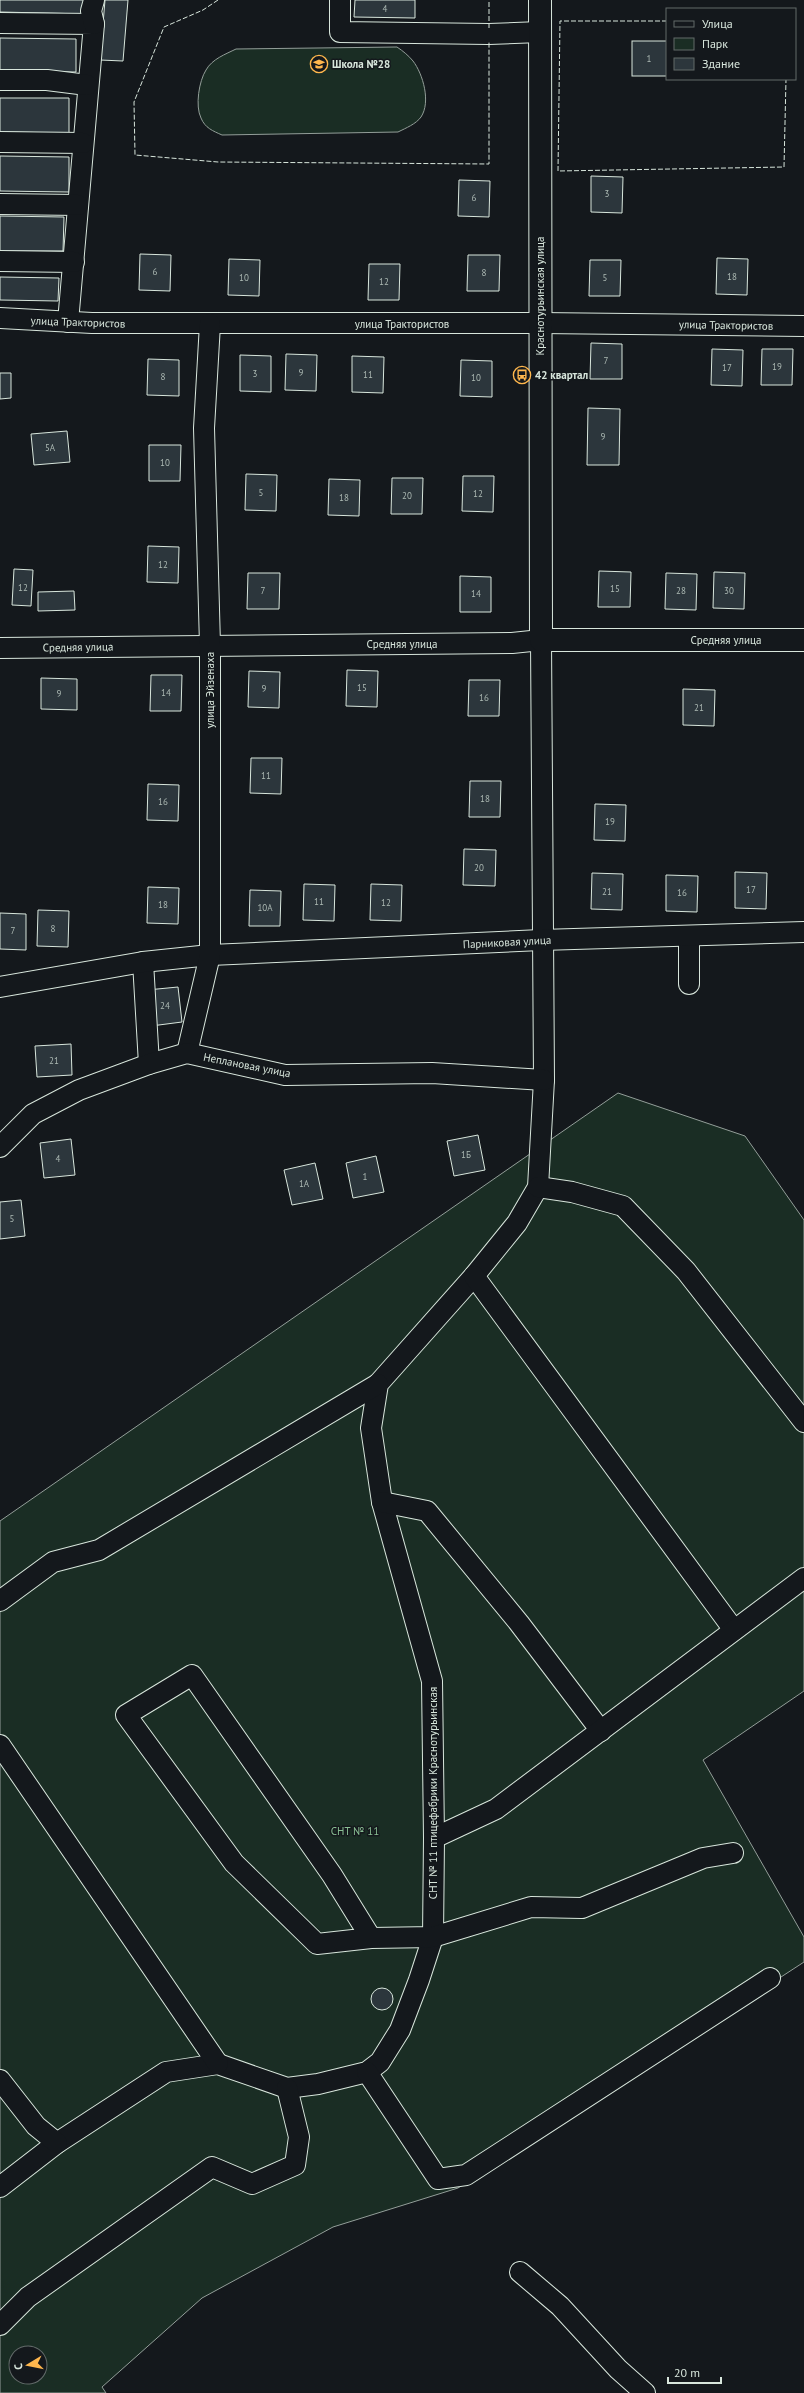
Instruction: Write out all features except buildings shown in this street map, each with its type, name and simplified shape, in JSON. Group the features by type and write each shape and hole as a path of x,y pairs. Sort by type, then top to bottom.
{"main road":[{"name":"Краснотурьинская улица","path":"540,0 541,640"},
{"name":"Средняя улица","path":"541,640 804,640"}],"street":[{"path":"68,322 87,85 94,24 91,11 94,0"},
{"path":"340,0 340,32 489,34 540,32"},
{"path":"0,23 94,24"},
{"path":"0,80 47,80 87,85"},
{"path":"0,142 83,143"},
{"path":"0,204 78,205"},
{"path":"0,261 74,262"},
{"name":"улица Трактористов","path":"0,318 68,322 210,324 540,323 804,326"},
{"name":"улица Эйзенаха","path":"187,1053 210,955 210,645 204,428 210,324"},
{"path":"0,1601 52,1562 99,1550 378,1384 474,1276 517,1223 538,1187 544,1080 541,640"},
{"name":"Средняя улица","path":"0,648 512,643 541,640"},
{"name":"Парниковая улица","path":"0,987 143,962 210,955 542,940 804,932"},
{"path":"689,936 689,984"},
{"path":"143,962 149,1064"},
{"name":"Неплановая улица","path":"0,1147 33,1114 79,1090 149,1064 187,1053 285,1075 432,1073 544,1080"},
{"path":"538,1187 572,1192 623,1206 686,1271 804,1422"},
{"path":"474,1276 734,1630"},
{"name":"СНТ № 11 птицефабрики Краснотурьинская","path":"0,2187 57,2143 166,2072 218,2064 287,2088 318,2084 367,2072 380,2062 400,2030 433,1937 434,1838 432,1681 382,1502 371,1428 378,1384"},
{"path":"382,1502 426,1511 519,1623 600,1731"},
{"path":"434,1838 496,1809 804,1578"},
{"path":"371,1938 332,1875 192,1675 126,1715 234,1864 317,1944 371,1938 433,1937 531,1908 582,1908 703,1858 733,1853"},
{"path":"0,1745 218,2064"},
{"path":"367,2072 438,2179 466,2175 770,1978"},
{"path":"0,2080 36,2126 57,2143"},
{"path":"0,2324 28,2297 212,2167 252,2184 295,2165 299,2137 287,2088"},
{"path":"520,2272 560,2306 618,2369 645,2393"}],"green space":[{"path":"397,47 410,57 417,67 423,80 426,96 424,111 421,117 414,124 398,132 222,135 207,127 199,113 198,100 201,80 206,70 215,60 236,49"},
{"name":"СНТ № 11","path":"618,1093 745,1136 804,1220 804,1691 703,1760 804,1937 804,1962 458,2188 333,2227 202,2298 102,2387 106,2393 0,2393 0,1521"}],"fence":[{"path":"218,0 203,10 164,27 134,102 135,155 218,162 489,164 489,42"},
{"path":"489,0 489,28"},
{"path":"666,21 560,21 558,171 784,167 786,80"}],"place":[{"name":"Школа №28","path":"319,64"},
{"name":"42 квартал","path":"522,375"}]}
